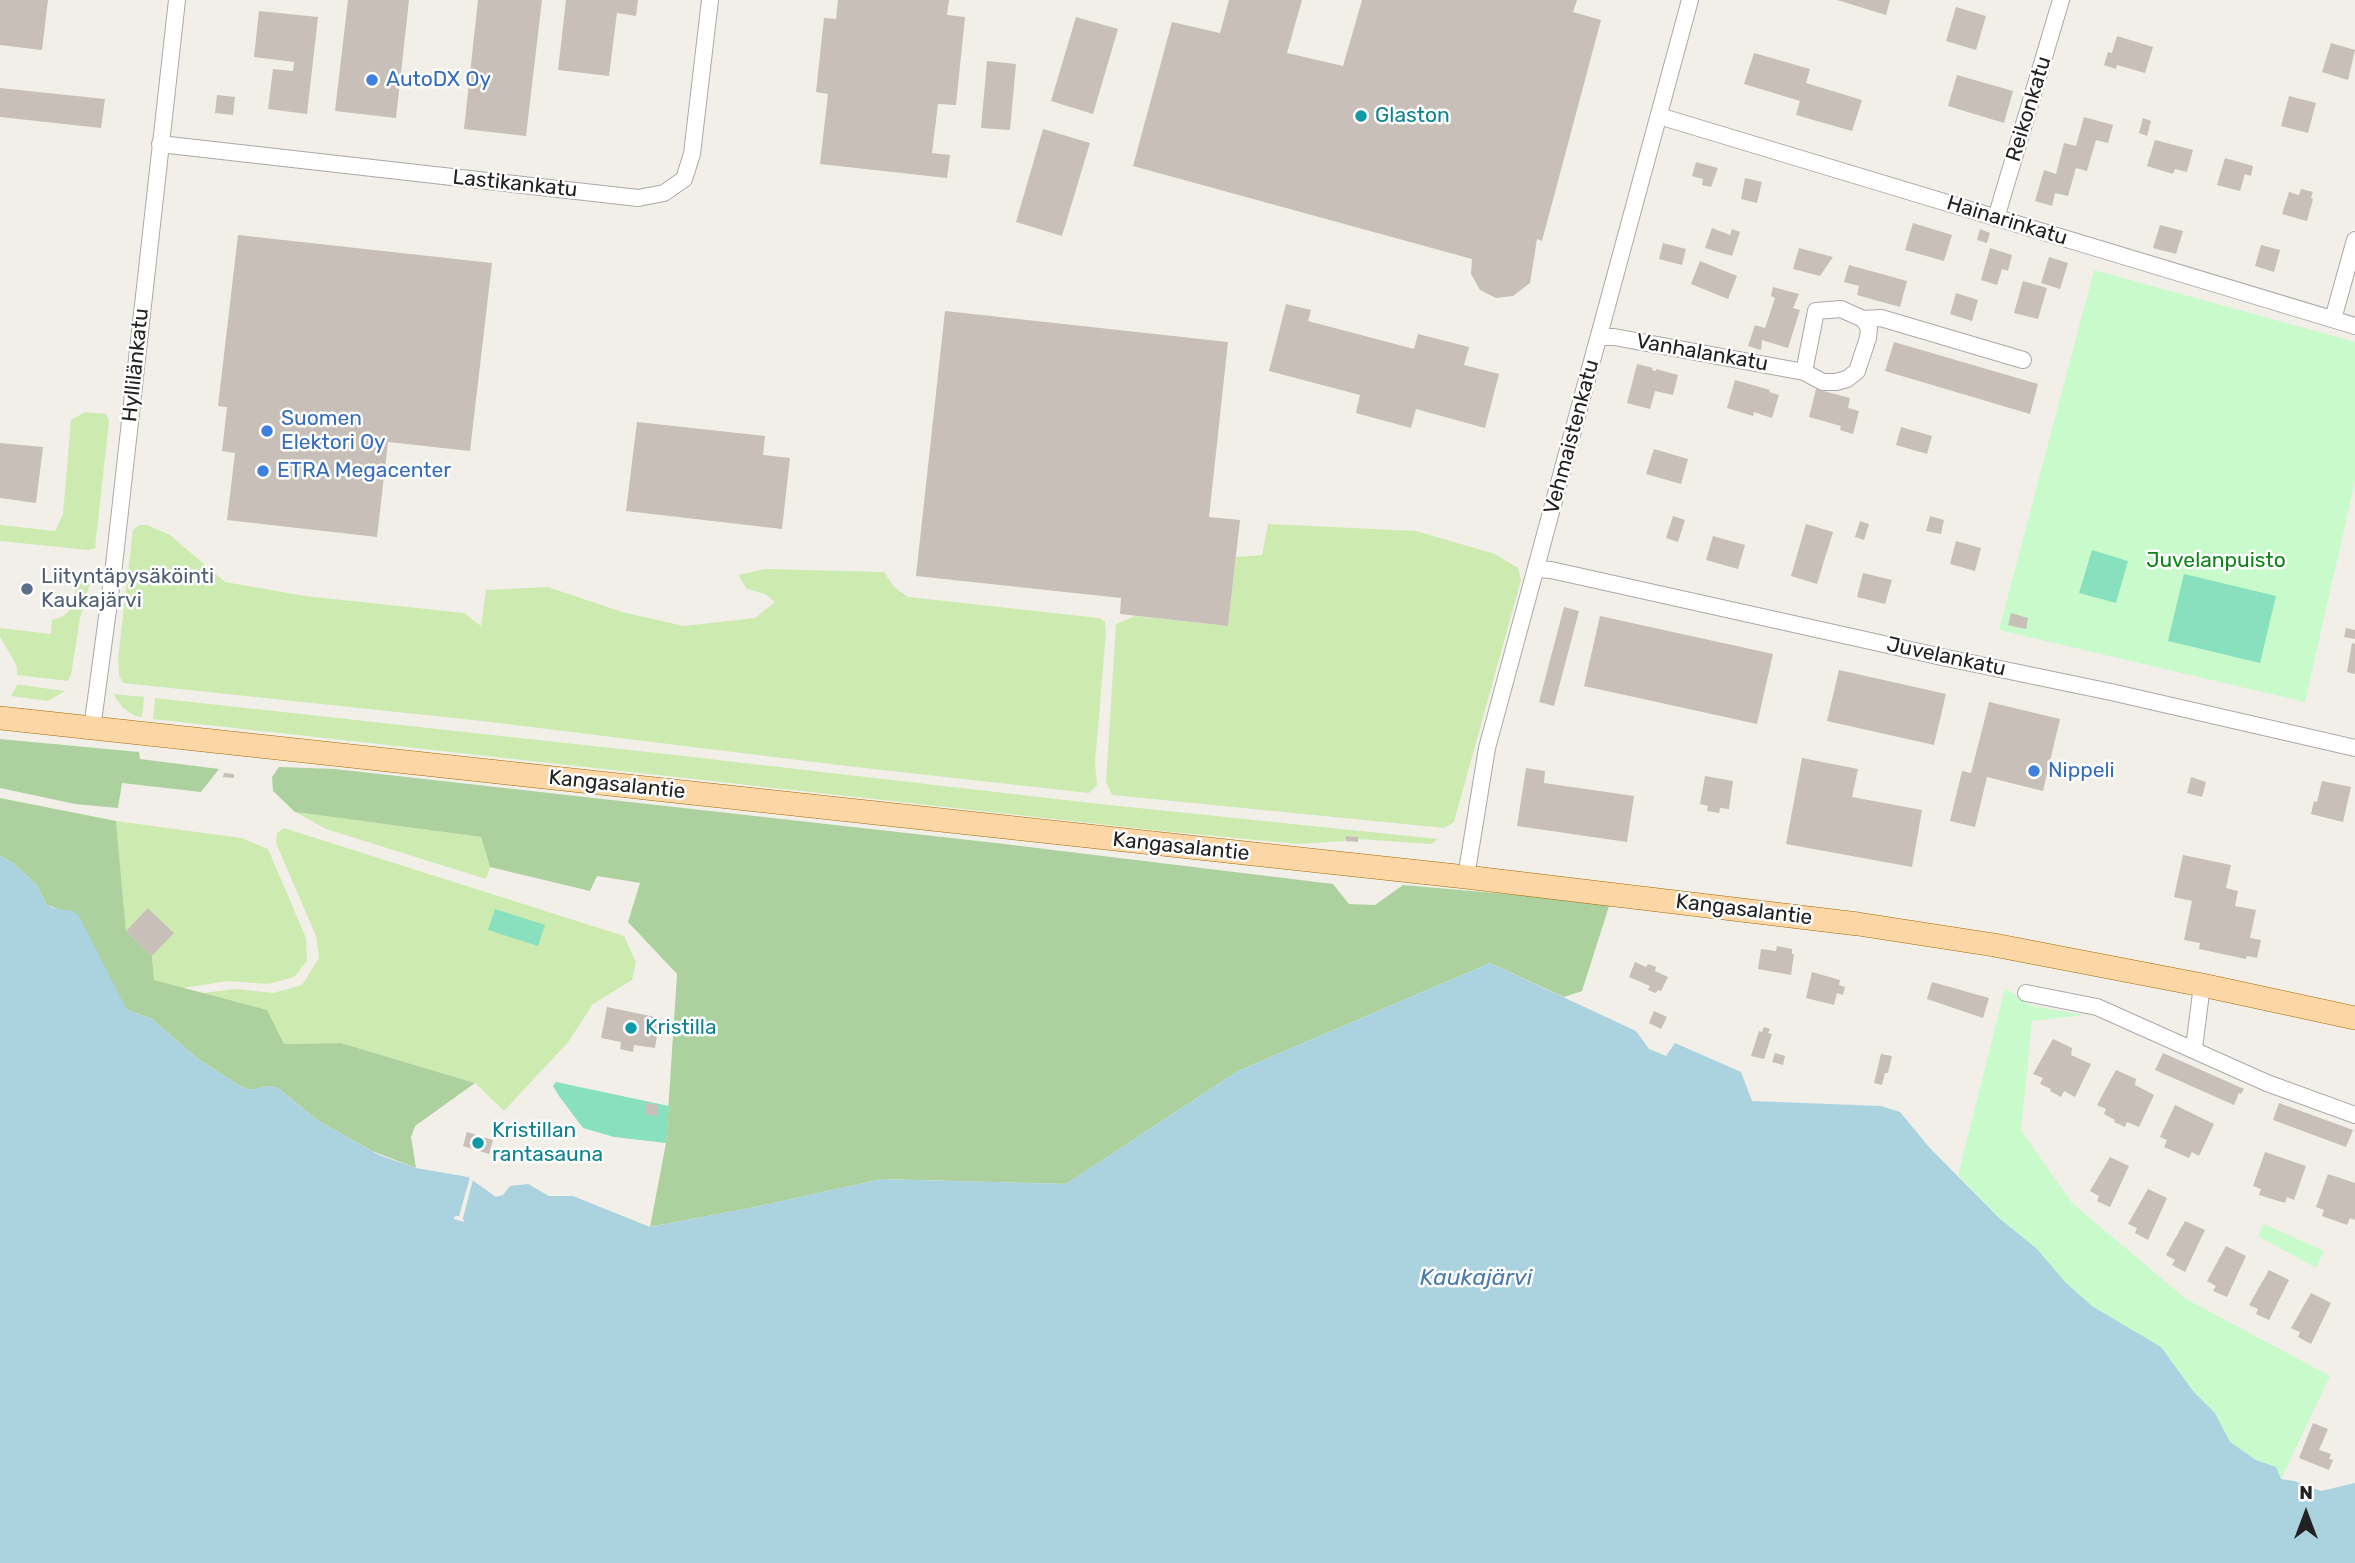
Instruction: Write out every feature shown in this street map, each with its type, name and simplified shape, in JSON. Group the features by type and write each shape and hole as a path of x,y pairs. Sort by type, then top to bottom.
{"main road":[{"name":"Kangasalantie","path":"0,718 1466,877 1909,931 2202,985 2355,1018"}],"street":[{"name":"Hyllilänkatu","path":"92,729 114,565 177,0"},
{"name":"Lastikankatu","path":"160,145 638,198 664,192 684,179 692,154 710,0"},
{"name":"Vehmaistenkatu","path":"1466,877 1487,748 1690,0"},
{"name":"Reikonkatu","path":"1996,218 2061,0"},
{"name":"Hainarinkatu","path":"1659,116 2355,326"},
{"path":"2333,319 2355,240"},
{"path":"1804,372 1816,311 1841,309 1863,319 1881,318 2023,360"},
{"name":"Vanhalankatu","path":"1600,337 1614,337 1804,372 1824,382 1847,379 1857,371 1868,338 1869,328 1863,319"},
{"name":"Juvelankatu","path":"1536,569 1551,570 2111,692 2355,748"},
{"path":"2194,1048 2202,985"},
{"path":"2026,993 2097,1007 2194,1048 2267,1083 2355,1115"}],"green space":[{"name":"Juvelanpuisto","path":"2094,270 2355,342 2355,481 2305,702 1999,630"},
{"path":"85,412 106,414 109,421 95,548 88,550 0,541 0,525 55,531 63,514 71,420"},
{"path":"1268,524 1416,531 1495,554 1518,568 1521,580 1454,822 1444,828 1112,795 1106,782 1116,624 1135,616 1228,626 1236,557 1262,555"},
{"path":"139,525 147,525 170,535 225,582 305,596 464,613 481,626 486,590 548,587 622,612 684,626 755,618 775,602 765,594 747,589 738,575 766,569 884,572 894,587 908,597 1099,618 1105,622 1106,633 1095,762 1097,785 1089,793 482,721 123,683 119,675 118,658 133,530"},
{"path":"2092,550 2128,561 2116,603 2079,593"},
{"path":"2184,574 2276,596 2260,663 2168,641"},
{"path":"92,576 80,618 68,681 17,675 17,667 0,637 0,628 51,634 52,620 64,616 71,608 77,584 85,577"},
{"path":"17,685 65,691 48,701 11,696"},
{"path":"113,694 144,697 142,717 123,708"},
{"path":"155,698 1100,804 1438,839 1431,844 1347,836 1346,841 1298,844 1162,831 153,719"},
{"path":"0,739 139,752 140,759 219,769 201,792 122,783 118,808 75,804 0,788"},
{"path":"279,767 335,769 996,843 1333,884 1349,904 1375,905 1403,885 1610,903 1582,991 1564,997 1490,963 1238,1071 1066,1184 882,1179 650,1227 666,1143 677,974 628,922 640,883 597,876 590,891 490,867 481,837 295,812 273,791 272,777"},
{"path":"0,798 116,821 126,931 152,956 154,980 267,1010 284,1044 341,1043 475,1083 415,1126 411,1137 416,1168 372,1151 317,1120 278,1088 267,1086 251,1090 240,1086 198,1059 152,1019 127,1010 58,909 47,905 36,884 13,863 0,856"},
{"path":"295,812 481,837 490,867 486,879 326,829"},
{"path":"116,821 241,838 268,849 306,938 307,961 294,977 268,984 228,981 183,988 154,980 152,956 174,933 148,908 126,931"},
{"path":"284,828 624,936 636,962 632,980 593,1004 569,1041 504,1111 475,1083 341,1043 284,1044 202,993 236,989 273,993 302,985 319,958 316,936 276,843 277,833"},
{"path":"495,909 545,925 538,946 488,930"},
{"path":"2005,988 2031,1006 2085,1015 2032,1021 2021,1130 2072,1203 2186,1299 2330,1376 2281,1479 2276,1467 2256,1460 2230,1442 2215,1413 2193,1391 2161,1347 2092,1306 2065,1282 2037,1249 1999,1218 1958,1175"},
{"path":"556,1082 669,1106 666,1143 614,1137 583,1128 553,1086"},
{"path":"2264,1224 2324,1251 2316,1268 2258,1236"}],"water":[{"name":"Kaukajärvi","path":"0,856 13,863 36,884 47,905 73,911 79,916 127,1010 152,1019 198,1059 240,1086 251,1090 267,1086 278,1088 317,1120 379,1155 416,1168 468,1177 496,1197 503,1195 510,1186 528,1184 549,1196 573,1196 650,1227 882,1179 1066,1184 1238,1071 1490,963 1636,1031 1649,1049 1666,1056 1675,1043 1741,1072 1752,1101 1881,1106 1900,1112 1929,1147 1999,1218 2037,1249 2065,1282 2092,1306 2161,1347 2193,1391 2215,1413 2230,1442 2256,1460 2276,1467 2281,1479 2321,1491 2355,1483 2355,1563 0,1563"}],"pier":[{"path":"471,1174 474,1176 464,1222 454,1219 459,1216"}],"building":[{"path":"0,0 48,0 42,50 0,45"},
{"path":"348,0 409,0 396,118 335,111"},
{"path":"478,0 542,0 526,136 464,129"},
{"path":"566,0 638,0 636,16 617,13 609,76 558,70"},
{"path":"838,0 949,0 947,15 965,17 956,105 938,104 932,153 950,155 947,178 820,164 828,94 816,92 824,18 836,19"},
{"name":"Glaston","path":"1229,0 1302,0 1287,53 1343,66 1362,0 1577,0 1573,12 1601,20 1542,241 1537,239 1530,283 1513,296 1496,298 1480,290 1471,274 1472,259 1133,166 1172,22 1220,33"},
{"path":"1837,0 1890,0 1886,15"},
{"path":"1956,7 1986,16 1976,50 1946,41"},
{"path":"259,11 318,17 307,114 268,109 273,69 293,71 294,62 254,57"},
{"path":"1076,17 1118,29 1093,114 1051,101"},
{"path":"2117,36 2153,47 2145,73 2117,65 2116,69 2104,65 2108,52 2112,53"},
{"path":"2331,43 2355,50 2348,80 2322,72"},
{"path":"1754,53 1810,69 1806,83 1862,100 1852,131 1796,115 1800,101 1744,84"},
{"path":"987,61 1016,64 1010,130 981,128"},
{"path":"1957,75 2013,91 2004,123 1948,106"},
{"path":"0,88 105,99 101,128 0,117"},
{"path":"217,95 235,97 233,115 215,113"},
{"path":"2289,96 2316,103 2308,133 2281,126"},
{"path":"2084,117 2113,125 2108,143 2096,140 2087,171 2076,168 2068,196 2055,193 2052,206 2035,201 2044,170 2056,174 2064,143 2076,146"},
{"path":"2143,118 2151,121 2147,136 2139,133"},
{"path":"1043,129 1090,143 1062,236 1016,222"},
{"path":"2155,140 2193,150 2187,172 2175,169 2173,174 2147,166"},
{"path":"2225,158 2253,166 2251,176 2245,174 2240,191 2217,185"},
{"path":"1696,162 1718,168 1711,187 1702,185 1703,179 1692,176"},
{"path":"1745,178 1762,182 1757,203 1741,199"},
{"path":"2301,189 2313,192 2307,221 2282,214 2289,192 2299,195"},
{"path":"1913,223 1952,235 1944,261 1905,250"},
{"path":"2160,225 2183,231 2176,254 2153,248"},
{"path":"1712,228 1730,235 1732,229 1740,232 1732,256 1705,248"},
{"path":"1980,229 1990,233 1987,243 1977,240"},
{"path":"238,235 492,263 470,451 388,442 377,537 227,520 235,453 222,451 227,407 218,406"},
{"path":"1663,243 1686,249 1682,265 1659,259"},
{"path":"2261,245 2280,250 2274,272 2255,266"},
{"path":"1799,248 1833,257 1820,276 1793,269"},
{"path":"1990,248 2012,255 2008,271 2002,269 1997,285 1981,280"},
{"path":"2049,257 2068,263 2060,289 2041,283"},
{"path":"1700,261 1737,276 1728,299 1691,284"},
{"path":"1849,265 1907,281 1900,307 1857,295 1859,286 1844,282"},
{"path":"2023,281 2047,288 2038,319 2014,313"},
{"path":"1773,287 1799,294 1793,308 1800,310 1788,348 1762,340 1761,350 1748,346 1755,325 1765,328 1775,298 1771,296"},
{"path":"1956,293 1978,300 1972,321 1950,314"},
{"path":"1286,304 1311,310 1308,321 1414,349 1418,334 1469,347 1464,365 1499,374 1485,428 1416,409 1411,428 1356,413 1360,395 1269,371"},
{"path":"945,311 1228,342 1209,517 1240,520 1228,626 1120,614 1121,598 916,576"},
{"path":"1894,342 2038,384 2030,414 1885,371"},
{"path":"1637,364 1678,375 1673,395 1655,391 1650,409 1627,403"},
{"path":"1735,380 1779,395 1772,418 1754,412 1753,416 1727,408"},
{"path":"1816,389 1850,398 1848,408 1859,411 1853,434 1840,430 1841,426 1809,417"},
{"path":"637,422 765,436 763,455 790,458 782,529 626,511"},
{"path":"1901,427 1932,436 1927,454 1896,445"},
{"path":"0,443 43,447 36,503 0,498"},
{"path":"1654,449 1688,459 1681,484 1646,474"},
{"path":"1673,516 1685,520 1678,542 1666,538"},
{"path":"1930,516 1944,520 1941,534 1926,531"},
{"path":"1860,521 1869,524 1864,540 1855,537"},
{"path":"1806,524 1833,532 1817,584 1791,576"},
{"path":"1713,536 1745,545 1738,569 1706,560"},
{"path":"1956,541 1981,548 1975,571 1950,564"},
{"path":"1863,573 1892,580 1885,604 1857,597"},
{"path":"1564,607 1579,611 1554,706 1539,702"},
{"path":"2011,613 2028,618 2026,629 2008,625"},
{"path":"1600,616 1773,654 1757,724 1584,686"},
{"path":"2346,628 2355,630 2355,639 2344,637"},
{"path":"2352,643 2355,644 2355,674 2347,672"},
{"path":"1839,670 1946,694 1934,745 1827,721"},
{"path":"1989,702 2060,719 2043,791 1987,777 1975,827 1950,821 1962,771 1971,773"},
{"path":"1802,758 1858,769 1852,797 1922,810 1912,867 1786,844"},
{"path":"1526,768 1545,771 1544,783 1634,796 1627,842 1517,826"},
{"path":"224,773 234,774 234,778 223,777"},
{"path":"1705,776 1733,781 1729,809 1720,808 1719,813 1707,811 1708,806 1700,804"},
{"path":"2191,777 2206,782 2202,797 2187,793"},
{"path":"2322,781 2351,787 2343,822 2311,814"},
{"path":"1346,836 1358,837 1358,842 1346,841"},
{"path":"2183,855 2231,865 2226,888 2238,891 2235,906 2256,910 2250,938 2261,940 2257,958 2247,956 2246,959 2199,949 2200,943 2184,940 2192,901 2174,897"},
{"path":"148,908 174,933 152,956 126,931"},
{"path":"1777,946 1792,949 1794,954 1791,975 1758,969 1761,949 1776,951"},
{"path":"1635,962 1646,967 1648,964 1656,967 1655,971 1668,977 1661,991 1656,993 1648,990 1650,986 1629,977"},
{"path":"1812,972 1840,980 1839,985 1845,987 1843,995 1837,993 1834,1005 1806,998"},
{"path":"1932,982 1989,998 1983,1018 1927,999"},
{"name":"Kristilla","path":"607,1007 660,1018 655,1048 634,1045 633,1052 620,1049 621,1042 601,1038"},
{"path":"1654,1011 1667,1017 1661,1029 1649,1023"},
{"path":"1764,1027 1770,1029 1768,1033 1772,1034 1764,1059 1751,1056 1759,1031 1762,1032"},
{"path":"2053,1039 2072,1048 2071,1055 2091,1064 2075,1097 2064,1091 2061,1097 2050,1091 2051,1089 2040,1084 2043,1078 2033,1074"},
{"path":"1775,1053 1785,1056 1783,1065 1772,1062"},
{"path":"2163,1053 2244,1089 2239,1093 2234,1105 2155,1070"},
{"path":"1881,1054 1892,1056 1882,1085 1874,1083"},
{"path":"2116,1070 2136,1079 2135,1085 2154,1095 2139,1127 2127,1122 2125,1127 2114,1122 2115,1120 2104,1114 2106,1109 2097,1105"},
{"path":"646,1103 658,1105 657,1116 645,1114"},
{"path":"2279,1103 2353,1130 2346,1147 2273,1120"},
{"path":"2175,1105 2214,1124 2199,1156 2192,1152 2189,1158 2164,1147 2167,1140 2160,1137"},
{"name":"Kristillan rantasauna","path":"467,1132 493,1140 489,1154 463,1146"},
{"path":"2265,1152 2306,1166 2294,1200 2287,1197 2285,1203 2259,1195 2261,1189 2253,1186"},
{"path":"2110,1157 2129,1166 2110,1207 2097,1201 2099,1196 2090,1191"},
{"path":"2328,1174 2355,1183 2355,1220 2350,1218 2347,1225 2322,1216 2324,1210 2316,1207"},
{"path":"2148,1189 2167,1198 2148,1240 2135,1233 2137,1228 2128,1224"},
{"path":"2185,1221 2205,1230 2185,1272 2172,1265 2175,1260 2166,1255"},
{"path":"2226,1246 2246,1256 2227,1297 2213,1291 2216,1286 2207,1281"},
{"path":"2269,1270 2289,1280 2269,1320 2256,1314 2258,1309 2249,1305"},
{"path":"2311,1293 2331,1303 2311,1344 2298,1337 2300,1332 2291,1328"},
{"path":"2313,1423 2328,1429 2319,1450 2331,1454 2329,1459 2333,1460 2329,1470 2299,1458"}],"place":[{"name":"AutoDX Oy","path":"372,80"},
{"name":"Glaston","path":"1361,116"},
{"name":"Suomen Elektori Oy","path":"267,431"},
{"name":"ETRA Megacenter","path":"263,471"},
{"name":"Liityntäpysäköinti Kaukajärvi","path":"27,589"},
{"name":"Nippeli","path":"2034,771"},
{"name":"Kristilla","path":"631,1028"},
{"name":"Kristillan rantasauna","path":"478,1143"}]}
